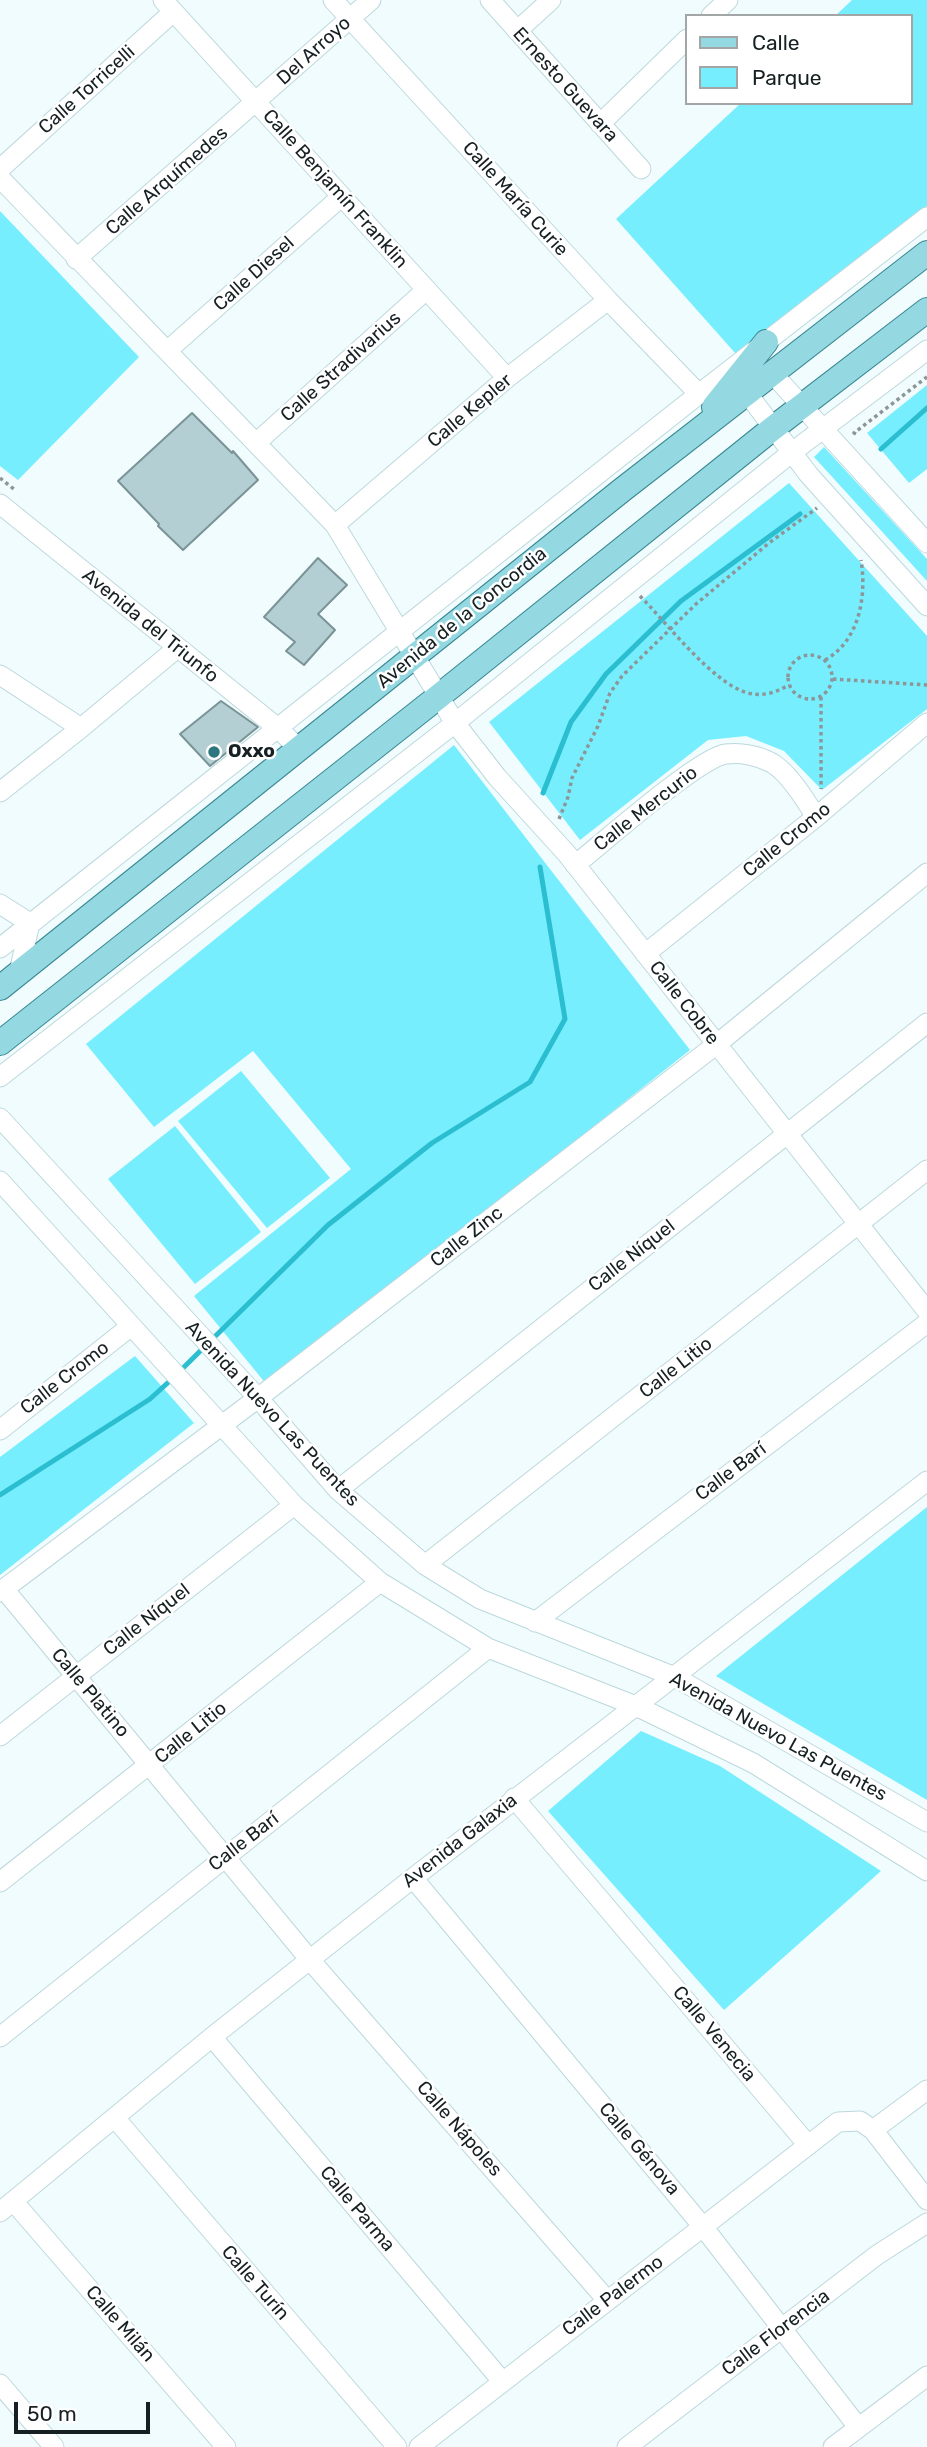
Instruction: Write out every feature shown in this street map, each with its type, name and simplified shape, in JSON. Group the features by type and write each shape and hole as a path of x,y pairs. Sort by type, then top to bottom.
{"main road":[{"name":"Avenida de la Concordia","path":"9,980 685,441 927,253"},
{"path":"0,1043 772,429 927,310"},
{"path":"685,441 766,342"}],"street":[{"name":"Calle María Curie","path":"333,0 608,300 699,394"},
{"name":"Del Arroyo","path":"257,103 371,0"},
{"name":"Ernesto Guevara","path":"489,0 641,169"},
{"path":"517,31 551,0"},
{"path":"714,14 728,0"},
{"name":"Calle Benjamín Franklin","path":"168,6 507,378"},
{"name":"Calle Torricelli","path":"0,169 168,6"},
{"path":"600,124 685,41"},
{"name":"Calle Arquímedes","path":"76,259 257,103"},
{"path":"0,178 167,351"},
{"name":"Calle Diesel","path":"167,351 341,197"},
{"name":"Avenida de la Concordia","path":"0,948 699,394 927,217"},
{"name":"Calle Stradivarius","path":"256,443 426,290"},
{"name":"Calle Kepler","path":"335,525 507,378 608,300"},
{"path":"0,1077 455,723 791,453 927,350"},
{"name":"Calle Cobre","path":"167,351 335,525 455,723 497,778 575,865 927,1311"},
{"path":"772,373 927,543"},
{"path":"747,393 772,429 834,504 927,606"},
{"name":"Avenida del Triunfo","path":"0,505 176,649 279,729 299,749"},
{"path":"0,792 176,649"},
{"path":"1,678 81,728"},
{"name":"Calle Cromo","path":"645,954 819,808 927,723"},
{"name":"Calle Mercurio","path":"575,865 694,769 724,754 751,754 775,764 797,789 819,808"},
{"name":"Calle Zinc","path":"2,1590 258,1398 717,1044 927,873"},
{"path":"0,904 30,923 9,980"},
{"name":"Calle Níquel","path":"338,1490 927,1023"},
{"name":"Avenida Nuevo Las Puentes","path":"0,1118 258,1398 338,1490 425,1565 480,1598 675,1677 927,1822"},
{"name":"Calle Litio","path":"425,1565 927,1170"},
{"name":"Avenida Nuevo Las Puentes","path":"0,1181 294,1504 380,1582 488,1648 636,1706 753,1763 927,1871"},
{"name":"Calle Barí","path":"535,1622 927,1323"},
{"name":"Calle Cromo","path":"0,1430 131,1326"},
{"name":"Avenida Galaxia","path":"7,2206 212,2037 514,1798 927,1481"},
{"name":"Calle Níquel","path":"0,1736 294,1504"},
{"name":"Calle Litio","path":"0,1882 380,1582"},
{"name":"Calle Platino","path":"2,1590 151,1765 310,1960"},
{"name":"Calle Barí","path":"0,2037 488,1648"},
{"name":"Calle Venecia","path":"514,1798 808,2145"},
{"name":"Calle Génova","path":"413,1878 704,2228 858,2427"},
{"name":"Calle Nápoles","path":"310,1960 607,2300"},
{"name":"Calle Parma","path":"212,2037 502,2381"},
{"path":"873,2130 927,2090"},
{"name":"Calle Turín","path":"115,2118 397,2447"},
{"path":"808,2145 838,2122 860,2121 873,2130 927,2200"},
{"name":"Calle Palermo","path":"419,2447 808,2145"},
{"name":"Calle Milán","path":"7,2206 226,2447"},
{"name":"Calle Florencia","path":"627,2447 877,2255 927,2222"},
{"path":"833,2447 927,2376"},
{"path":"0,2384 54,2447"}],"path":[{"path":"859,438 854,433 927,377"},
{"path":"0,478 21,495"},
{"path":"559,820 572,778 598,726 610,693 622,676 668,628 769,543 819,506"},
{"path":"825,660 843,648 859,614 864,576 860,552"},
{"path":"640,596 706,665 737,688 750,694 765,694 777,692 789,685"},
{"path":"811,655 825,660 833,679 827,692 821,697 799,697 789,685 789,670 798,659 811,655"},
{"path":"833,679 927,685"},
{"path":"819,808 821,697"}],"green space":[{"path":"852,0 927,0 927,206 736,354 616,219 739,105 913,105 913,14 837,14"},
{"path":"0,211 139,357 18,480 0,466"},
{"path":"927,385 927,469 909,483 867,433"},
{"path":"824,447 927,559 927,581 814,457"},
{"path":"789,483 927,636 927,709 822,790 784,751 746,736 708,740 580,840 489,722"},
{"path":"454,745 690,1050 267,1385 194,1296 351,1169 253,1051 154,1127 86,1044"},
{"path":"241,1071 330,1178 267,1228 178,1121"},
{"path":"175,1126 261,1232 195,1284 108,1179"},
{"path":"135,1356 194,1423 0,1575 0,1457"},
{"path":"927,1507 927,1800 716,1676"},
{"path":"641,1731 720,1766 881,1871 724,2010 548,1811"}],"building":[{"path":"192,413 232,453 233,451 258,480 183,550 118,481"},
{"path":"318,558 347,585 318,614 335,630 304,665 286,651 295,642 264,617"},
{"name":"Oxxo","path":"221,701 258,727 210,766 180,734"}],"waterway":[{"path":"881,449 927,408"},
{"path":"543,793 571,722 606,674 681,601 800,514"},
{"path":"180,1371 328,1225 432,1143 530,1082 565,1019 540,867"},
{"path":"0,1495 150,1399 173,1378"}],"place":[{"name":"Oxxo","path":"214,752"}]}
